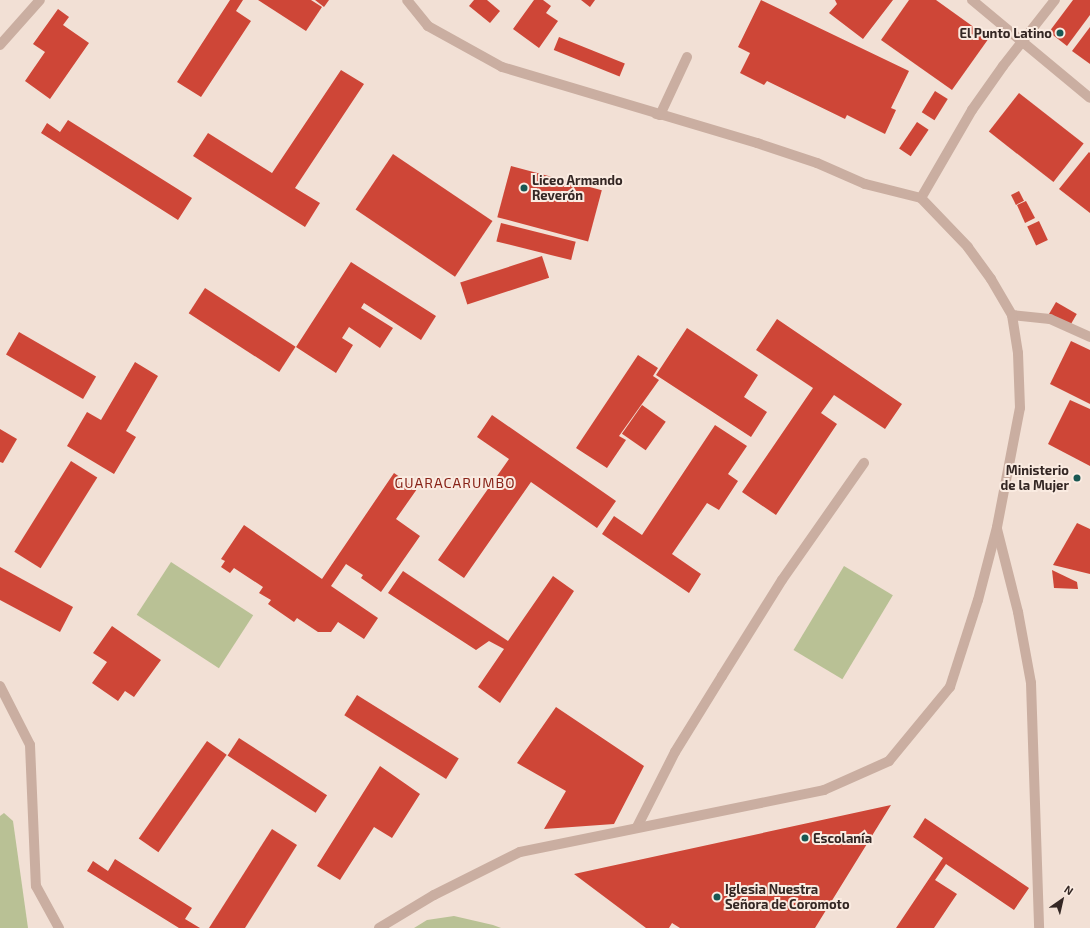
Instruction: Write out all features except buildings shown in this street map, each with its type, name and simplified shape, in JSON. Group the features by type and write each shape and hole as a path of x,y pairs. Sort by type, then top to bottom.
{"street":[{"path":"0,45 40,0"},
{"path":"379,928 434,895 520,852 637,826 824,790 889,761 950,687 978,600 997,527 1020,408 1018,353 1012,316 991,279 968,247 921,198 865,184 817,163 502,67 428,26 407,0"},
{"path":"972,0 1090,98"},
{"path":"921,198 972,110 1022,41 1055,0"},
{"path":"660,115 687,57"},
{"path":"1012,316 1050,319 1090,337"},
{"path":"637,826 675,752 782,580 864,463"},
{"path":"997,527 1018,612 1031,683 1039,928"},
{"path":"0,686 30,745 36,886 59,928"}],"green space":[{"path":"171,562 253,615 219,668 137,615"},
{"path":"844,566 893,595 842,679 794,650"},
{"path":"4,813 13,821 28,928 0,928 0,816"},
{"path":"454,916 501,928 414,928 427,920"}],"place":[{"name":"El Punto Latino","path":"1060,33"},
{"name":"Liceo Armando Reverón","path":"524,188"},
{"name":"Ministerio de la Mujer","path":"1077,478"},
{"name":"Escolanía","path":"805,838"},
{"name":"Iglesia Nuestra Señora de Coromoto","path":"717,897"}],"district":[{"name":"GUARACARUMBO","path":"455,483"}]}
